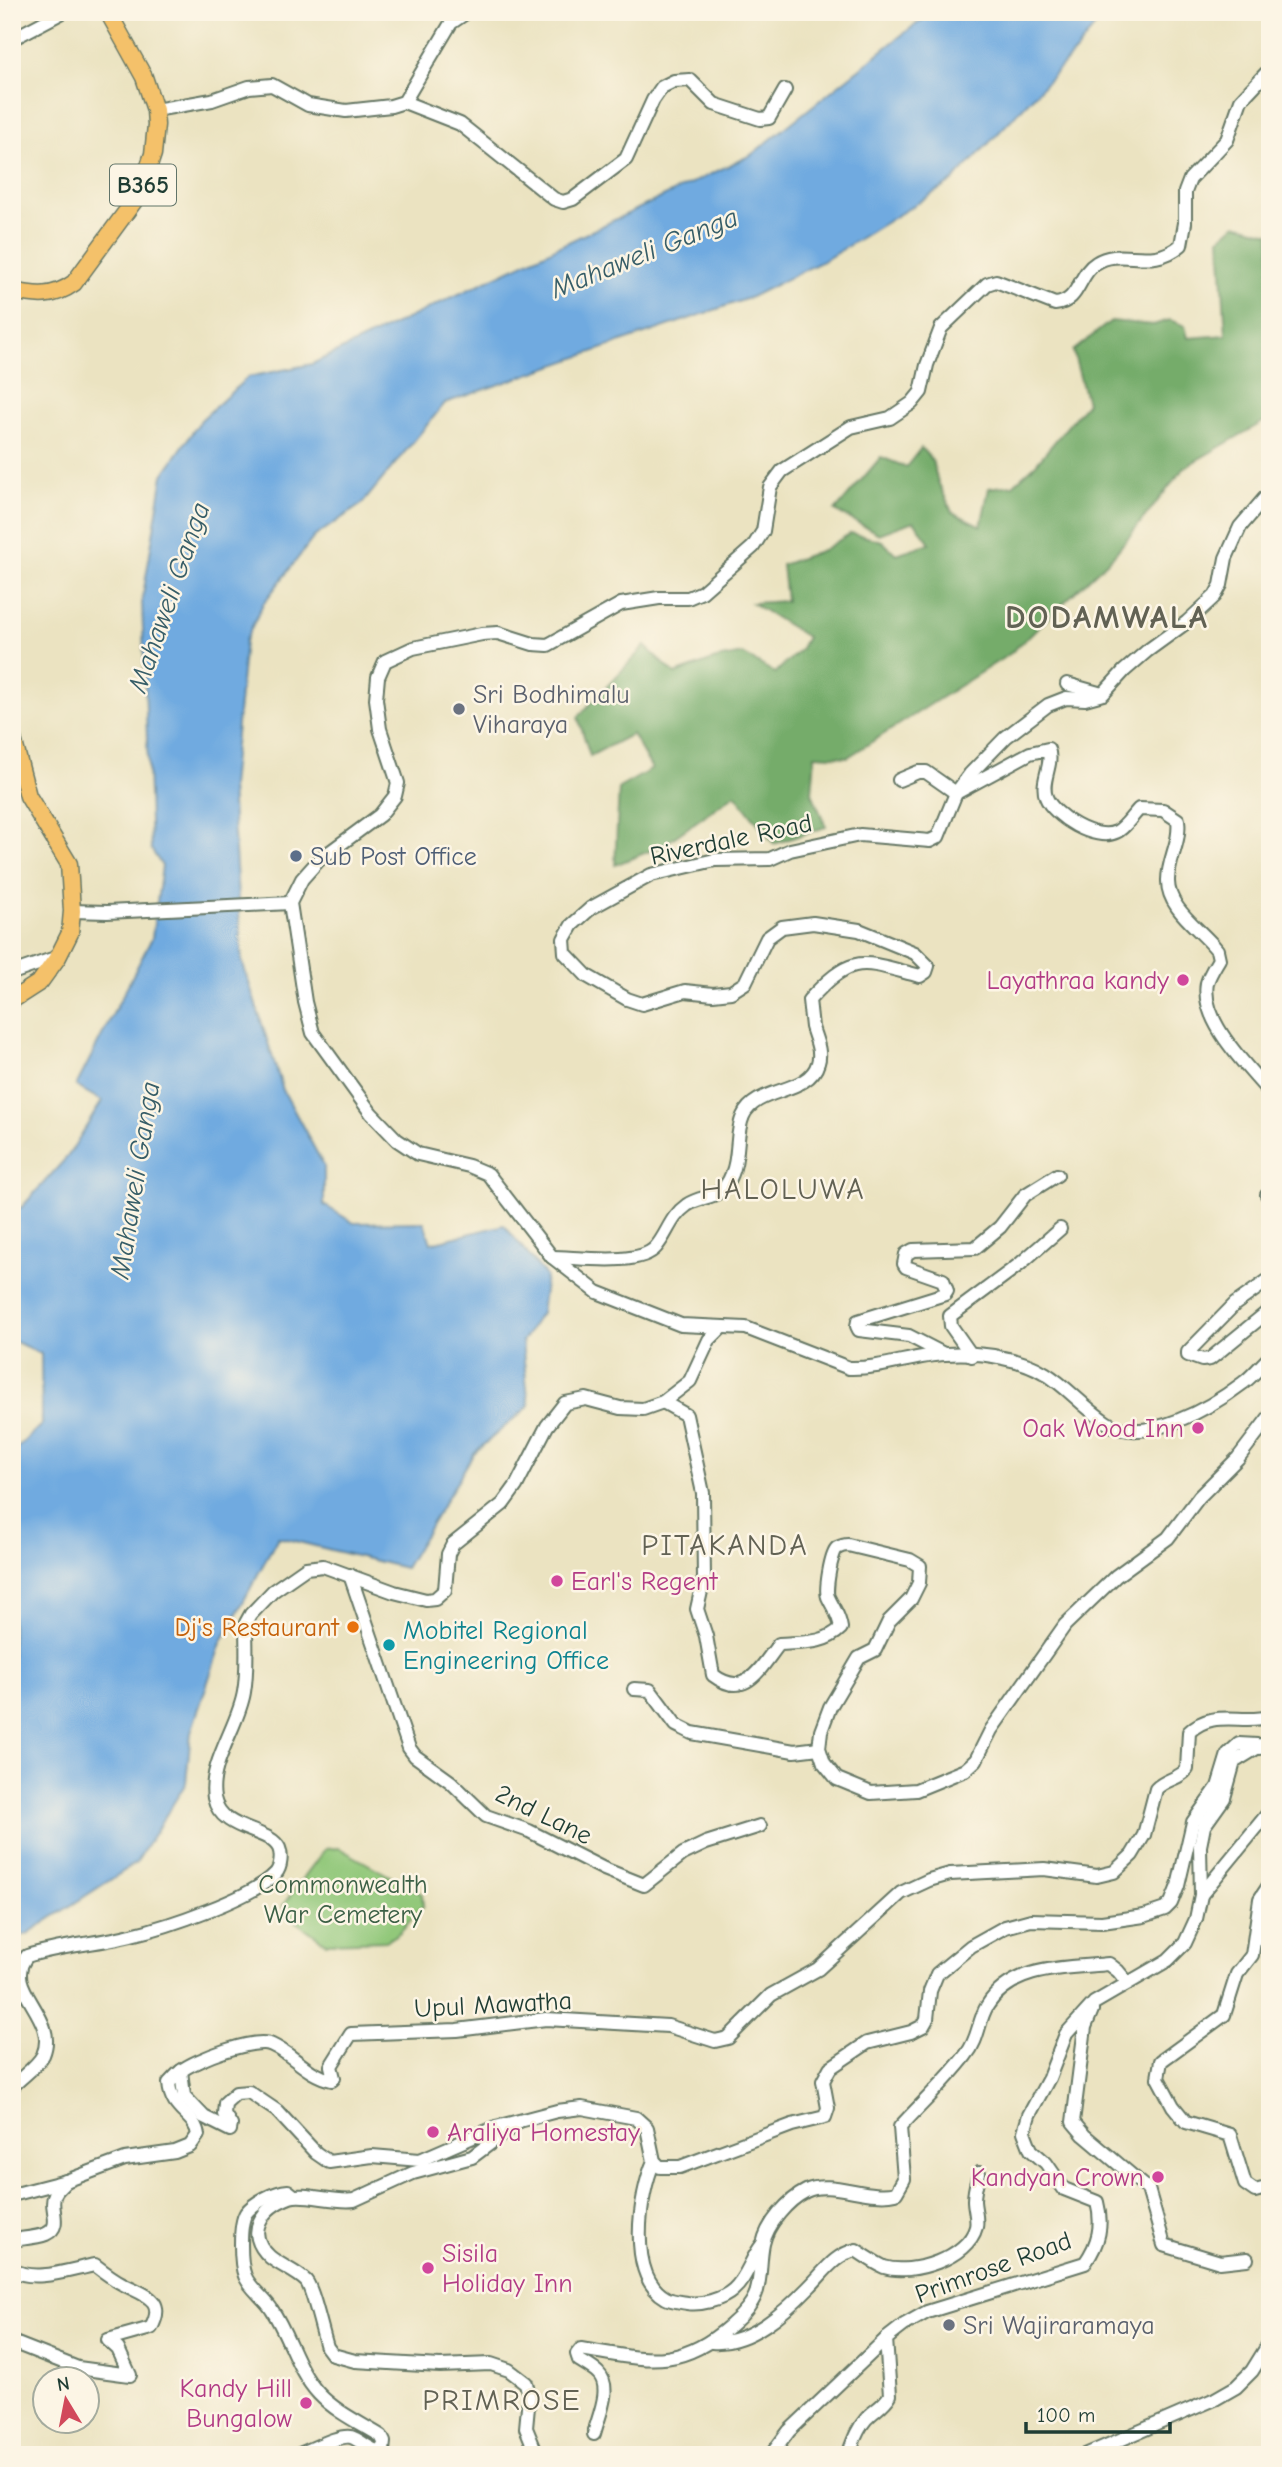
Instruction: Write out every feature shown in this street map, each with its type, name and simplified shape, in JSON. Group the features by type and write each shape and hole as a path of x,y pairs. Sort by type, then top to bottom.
{"main road":[{"name":"B365","path":"12,291 41,296 54,294 74,282 140,193 153,154 155,110 144,77 108,12"},
{"path":"12,1000 40,982 58,957 70,933 72,911 69,864 28,796 13,737"}],"street":[{"path":"12,38 63,12"},
{"path":"404,102 451,23 467,12"},
{"path":"1270,69 1241,100 1227,140 1190,179 1181,246 1161,258 1109,257 1098,261 1091,266 1070,299 1063,304 1055,304 996,281 987,284 938,333 921,392 912,403 890,418 851,427 782,471 770,487 763,531 753,547 702,592 688,598 659,598 621,604 548,645 533,644 498,633 482,634 413,648 386,661 378,677 376,699 380,729 398,783 395,796 380,815 319,860 302,879 290,903 305,1002 313,1033 371,1113 397,1140 418,1154 468,1166 488,1174 552,1257 597,1292 681,1325 746,1328 849,1368 864,1368 944,1354 1003,1357 1033,1366 1058,1380 1107,1423 1124,1430 1142,1431 1179,1420 1245,1382 1270,1357"},
{"path":"155,110 212,100 250,86 272,85 308,105 346,111 404,102 460,124 554,199 563,202 573,199 626,159 653,100 662,88 674,80 690,80 714,104 760,119 769,118 785,90"},
{"path":"1067,684 1102,694 1147,650 1187,622 1215,596 1221,585 1226,558 1240,527 1270,492"},
{"name":"Riverdale Road","path":"552,1257 625,1260 643,1256 655,1248 678,1211 691,1202 715,1195 726,1186 733,1172 743,1116 755,1100 799,1084 813,1072 819,1062 809,1000 831,976 857,963 870,963 920,976 926,972 928,966 915,953 859,930 813,923 782,927 767,938 745,983 731,992 713,994 685,991 642,1004 627,999 586,975 565,953 564,939 572,925 591,908 651,875 680,867 715,860 770,859 790,850 860,835 930,841 938,837 956,793 970,774 1006,737 1048,705 1066,698 1085,699 1102,694"},
{"path":"899,780 918,772 926,772 956,793 1030,752 1048,749 1051,757 1044,784 1047,799 1058,813 1076,826 1108,834 1118,832 1139,809 1163,810 1178,820 1180,832 1168,880 1173,902 1217,950 1219,958 1207,982 1207,996 1213,1020 1270,1093"},
{"path":"72,911 290,903"},
{"path":"12,972 58,957"},
{"path":"944,1354 909,1336 859,1330 858,1321 945,1294 947,1291 943,1280 906,1267 904,1264 909,1251 975,1248 1000,1227 1024,1195 1057,1175"},
{"path":"972,1356 951,1326 950,1316 1010,1273 1059,1229"},
{"path":"1270,1279 1235,1304 1188,1355 1202,1360 1210,1359 1270,1310"},
{"path":"12,2087 42,2057 46,2039 35,2009 19,1987 19,1965 27,1956 130,1936 177,1922 257,1888 278,1871 281,1859 279,1847 272,1841 230,1822 215,1801 213,1786 244,1693 246,1623 251,1614 273,1591 306,1568 323,1566 394,1592 426,1600 435,1599 445,1590 448,1554 453,1544 503,1504 516,1486 547,1426 565,1403 586,1399 620,1408 643,1409 663,1402 690,1381 709,1340 721,1328"},
{"path":"663,1402 686,1415 704,1493 704,1578 697,1609 706,1636 713,1675 721,1682 739,1686 751,1680 779,1644 824,1640 832,1637 841,1628 839,1614 827,1596 834,1552 838,1547 848,1545 910,1560 920,1566 919,1583 911,1599 889,1621 875,1650 859,1658 830,1707 821,1731 820,1748 824,1763 837,1779 871,1793 916,1790 965,1770 976,1760 991,1730 1065,1625 1116,1576 1168,1538 1199,1497 1238,1458 1270,1416"},
{"name":"2nd Lane","path":"350,1575 409,1748 415,1756 451,1782 486,1816 529,1831 604,1869 644,1885 683,1854 706,1843 760,1826"},
{"path":"635,1689 650,1690 676,1725 692,1733 794,1751 820,1748"},
{"name":"Upul Mawatha","path":"181,2071 239,2046 257,2042 270,2043 318,2077 332,2080 334,2078 331,2066 351,2034 457,2030 546,2019 668,2026 715,2041 728,2038 771,1995 818,1969 901,1893 929,1880 950,1874 1044,1869 1097,1876 1114,1872 1132,1855 1143,1835 1156,1789 1161,1783 1187,1769 1189,1732 1200,1722 1219,1718 1255,1720 1270,1717"},
{"path":"654,2161 660,2167 680,2167 792,2125 825,2117 828,2109 823,2081 830,2068 867,2043 911,2032 923,2026 927,2019 930,1991 937,1974 971,1946 1005,1927 1031,1920 1102,1922 1144,1916 1165,1909 1171,1903 1178,1886 1193,1822 1219,1787 1228,1754 1239,1744 1265,1744"},
{"name":"Primrose Road","path":"771,2455 789,2431 904,2325 927,2312 1085,2263 1094,2250 1102,2219 1097,2202 1064,2189 1046,2163 1031,2150 1024,2132 1029,2115 1049,2078 1066,2034 1094,2003 1168,1960 1185,1943 1196,1919 1201,1895 1200,1846 1203,1826 1224,1798 1234,1762 1265,1744"},
{"path":"1201,1895 1270,1811"},
{"path":"1270,1884 1260,1899 1252,1955 1237,1974 1224,2015 1161,2061 1158,2078 1173,2106 1186,2122 1230,2136 1245,2184 1255,2191 1270,2187"},
{"path":"594,2434 604,2382 600,2374 579,2360 581,2349 657,2360 686,2354 712,2342 736,2321 754,2298 758,2288 762,2245 783,2208 807,2191 819,2188 885,2196 896,2193 904,2179 900,2127 967,2055 978,2036 986,2007 1006,1985 1024,1975 1048,1970 1109,1964 1128,1983"},
{"path":"1094,2003 1085,2026 1073,2122 1084,2135 1148,2189 1164,2245 1220,2262 1247,2259"},
{"path":"181,2071 184,2096 204,2117 230,2130 231,2125 224,2114 225,2103 236,2093 249,2092 277,2111 316,2153 330,2162 372,2156 420,2160 496,2127 557,2110 582,2108 636,2118 647,2128 654,2161 641,2211 641,2254 648,2280 666,2298 691,2304 706,2302 731,2292 745,2278 753,2257 762,2245"},
{"path":"12,2195 66,2181 125,2159 175,2152 190,2146 198,2135 197,2127 170,2098 169,2083 181,2071"},
{"path":"297,2455 316,2449 336,2437 351,2437 375,2451 384,2453 384,2442 381,2436 332,2406 299,2368 272,2310 245,2277 242,2226 246,2212 265,2198 282,2191 345,2202 354,2200 413,2173 471,2157 519,2121"},
{"path":"712,2342 723,2343 747,2335 789,2307 841,2253 856,2250 884,2267 908,2270 934,2264 956,2251 967,2243 976,2226 974,2198 979,2173"},
{"path":"12,2240 46,2234 53,2229 56,2220 52,2206 55,2193 66,2181"},
{"path":"293,2195 264,2212 257,2229 258,2239 269,2256 307,2283 327,2347 333,2355 355,2361 440,2366 491,2364 509,2370 526,2383 529,2396 526,2428 537,2455"},
{"path":"12,2269 17,2273 36,2276 94,2265 148,2296 154,2302 157,2317 151,2328 108,2340 118,2349 130,2375 78,2368 12,2342"},
{"path":"848,2455 854,2438 866,2419 886,2402 890,2395 886,2339"},
{"path":"1085,2455 1215,2399 1236,2387 1252,2371 1270,2342"}],"green space":[{"path":"1236,224 1270,233 1270,418 1185,467 1114,555 1011,653 848,757 815,755 812,793 826,827 774,844 735,794 662,846 615,865 619,788 652,769 632,734 590,756 578,717 645,646 675,674 716,659 743,654 775,673 800,650 807,637 752,603 786,601 782,565 823,550 851,533 882,541 896,554 930,543 914,521 879,534 835,511 881,457 906,467 921,448 932,460 938,482 952,512 981,526 989,488 1013,485 1036,464 1087,403 1073,351 1111,321 1153,325 1170,320 1185,326 1188,338 1226,335 1220,238"},
{"name":"Commonwealth War Cemetery","path":"339,1848 422,1894 423,1906 400,1932 386,1941 326,1943 284,1913 283,1905 325,1849"}],"water":[{"name":"Mahaweli Ganga","path":"933,12 1106,12 1076,51 953,181 825,260 749,298 445,403 362,504 314,537 263,604 245,641 231,787 242,961 283,1090 324,1166 324,1205 354,1223 424,1222 431,1243 504,1225 546,1276 541,1313 522,1342 529,1406 474,1453 405,1568 278,1537 221,1643 191,1732 186,1783 136,1863 27,1934 12,1938 12,1453 42,1424 41,1354 12,1340 12,1209 22,1207 68,1156 102,1101 76,1086 152,938 162,866 151,849 142,601 163,475 201,420 248,377 312,364 751,155"}],"place":[{"name":"Sri Bodhimalu Viharaya","path":"459,709"},
{"name":"Sub Post Office","path":"296,856"},
{"name":"Layathraa kandy","path":"1183,980"},
{"name":"Oak Wood Inn","path":"1198,1428"},
{"name":"Earl's Regent","path":"557,1581"},
{"name":"Dj's Restaurant","path":"353,1627"},
{"name":"Mobitel Regional Engineering Office","path":"389,1645"},
{"name":"Araliya Homestay","path":"433,2132"},
{"name":"Kandyan Crown","path":"1158,2177"},
{"name":"Sisila Holiday Inn","path":"428,2268"},
{"name":"Sri Wajiraramaya","path":"949,2325"},
{"name":"Kandy Hill Bungalow","path":"306,2403"}],"district":[{"name":"DODAMWALA","path":"1107,616"},
{"name":"HALOLUWA","path":"783,1189"},
{"name":"PITAKANDA","path":"725,1545"},
{"name":"PRIMROSE","path":"502,2400"}]}
